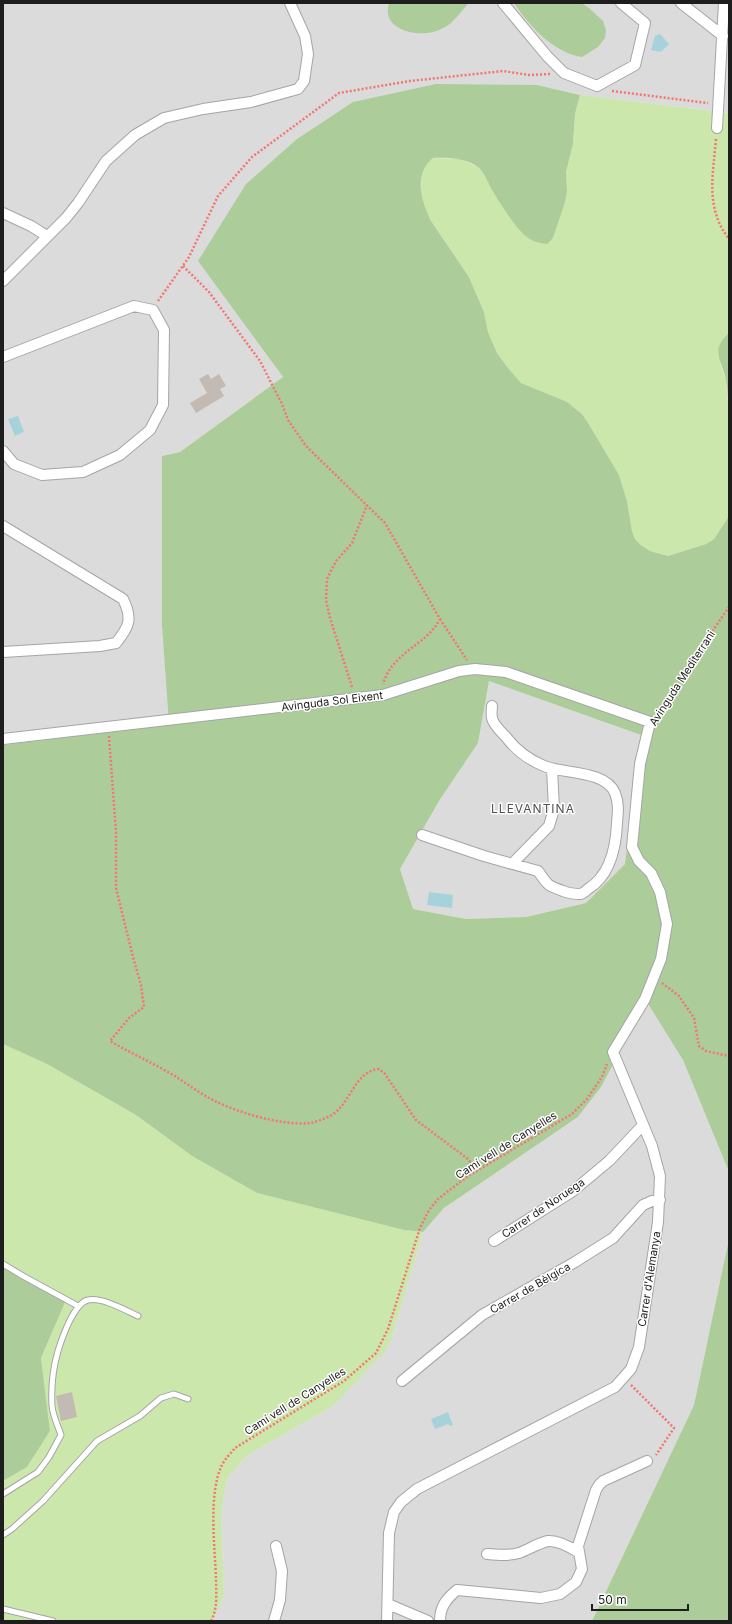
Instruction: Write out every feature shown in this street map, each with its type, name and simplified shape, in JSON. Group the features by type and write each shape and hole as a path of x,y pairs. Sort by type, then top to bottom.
{"street":[{"path":"3,281 66,218 78,203 106,161 135,135 164,118 203,109 251,102 298,89 304,81 308,54 305,36 290,3"},
{"path":"503,3 547,56 564,73 597,86 635,65 645,24 621,3"},
{"path":"681,3 723,36"},
{"path":"717,128 724,3"},
{"path":"3,213 31,226 47,236"},
{"path":"3,357 134,306 153,310 164,330 163,405 150,430 120,455 83,472 42,475 14,464 3,451"},
{"path":"3,526 124,599 128,609 129,619 126,630 116,643 100,646 3,652"},
{"name":"Avinguda Sol Eixent","path":"3,739 108,728 383,694 398,691 459,671 470,669 506,672 650,722"},
{"path":"422,835 484,856 538,871 548,886 567,893 581,894 596,884 606,871 615,847 619,802 613,788 596,777 552,769 527,758 512,746 492,718 492,706"},
{"name":"Avinguda Mediterrani","path":"632,847 640,764 650,722"},
{"path":"512,864 549,826 554,809 552,769"},
{"path":"612,1052 645,999 661,959 667,924 660,892 651,873 639,861 632,847 615,847"},
{"name":"Carrer d'Alemanya","path":"387,1621 389,1533 394,1512 401,1502 418,1488 615,1387 631,1369 639,1347 658,1222 660,1176 652,1146 612,1052"},
{"name":"Carrer de Noruega","path":"494,1241 573,1191 609,1161 643,1125"},
{"name":"Carrer de Bèlgica","path":"402,1381 482,1315 575,1262 613,1238 643,1205 652,1201 660,1200"},
{"path":"440,1621 440,1612 447,1598 457,1590 541,1598 560,1594 576,1582 582,1569 578,1546 596,1490 603,1481 647,1461"},
{"path":"487,1554 503,1556 518,1554 549,1541 559,1543 578,1552"},
{"path":"274,1621 280,1600 282,1571 276,1546"},
{"path":"388,1604 428,1621"}],"lane":[{"path":"3,1264 78,1306"},
{"path":"3,1494 38,1472 49,1457 61,1435 52,1408 54,1371 58,1351 68,1324 78,1306 88,1300 101,1301 138,1316"},
{"path":"3,1535 12,1530 43,1501 97,1440 140,1416 161,1398 174,1394 188,1399"},
{"path":"3,1609 53,1621"}],"path":[{"path":"153,310 162,293 189,257 218,196 252,158 339,93 410,81 503,71 529,75 564,73"},
{"path":"597,86 604,90 719,105"},
{"path":"717,128 712,180 713,205 716,218 722,230 729,239"},
{"path":"182,266 209,292 260,361 282,404 288,420 306,446 385,523 440,619 468,660 470,669"},
{"path":"355,698 330,618 326,600 327,579 336,561 352,543 367,505"},
{"name":"Avinguda Mediterrani","path":"650,722 729,607"},
{"path":"383,694 385,677 395,663 431,632 440,619"},
{"path":"108,728 116,832 116,888 133,957 142,985 144,1007 129,1018 110,1041 128,1052 181,1079 215,1101 251,1115 284,1121 309,1123 319,1121 332,1115 340,1108 361,1079 372,1070 379,1069 385,1074 416,1120 468,1159 476,1171"},
{"path":"654,977 679,996 694,1018 699,1046 706,1051 729,1056"},
{"name":"Camí vell de Canyelles","path":"211,1621 215,1613 216,1591 214,1495 217,1479 223,1464 235,1448 344,1381 376,1353 388,1329 420,1228 429,1210 438,1199 476,1171 572,1114 587,1098 602,1077 612,1052"},
{"path":"624,1377 674,1428 652,1461 647,1461"}],"shaded area":[{"path":"3,3 389,3 388,5 415,32 425,33 444,29 469,3 514,3 533,28 555,45 589,8 582,3 729,3 729,113 580,95 537,85 198,261 283,377 180,452 162,456 162,626 169,725 3,745"},
{"path":"489,681 641,735 625,864 586,903 526,917 466,919 413,909 400,869 439,801 478,743"},
{"path":"647,1001 683,1060 729,1172 729,1239 694,1405 592,1621 213,1621 224,1595 221,1513 227,1478 248,1455 333,1406 392,1337 423,1232 444,1208 578,1117 601,1087"}],"green space":[{"path":"389,3 469,3 446,27 434,32 415,33 405,31 397,27 391,21 388,13"},
{"path":"514,3 582,3 603,21 606,30 605,38 598,47 582,57 572,54 562,50 543,37 527,21"},
{"path":"436,84 537,85 580,95 575,114 573,144 566,172 567,192 565,202 553,238 547,244 532,240 522,233 503,208 483,172 473,164 462,160 433,158 427,165 421,180 424,205 431,221 469,277 484,312 488,332 497,353 508,368 521,383 567,402 582,414 588,423 619,475 627,501 632,531 635,539 650,551 668,556 706,544 714,539 729,516 729,1172 683,1060 647,1002 601,1087 578,1117 444,1208 423,1232 404,1230 257,1193 192,1156 136,1115 47,1064 3,1044 3,745 169,725 162,626 162,456 180,452 283,377 198,261 246,184 297,139 353,102","holes":["489,681 641,735 625,864 586,903 526,917 466,919 413,909 400,869 439,801 478,743"]},
{"path":"580,95 729,113 729,333 727,335 720,363 726,381 729,415 729,516 714,539 706,544 668,556 650,551 635,539 632,531 627,501 619,475 582,414 575,408 521,383 497,353 488,332 484,312 469,277 431,221 422,196 421,180 423,172 433,158 460,159 478,167 484,174 504,207 553,238 567,192 566,172 573,144 575,114"},
{"path":"729,333 729,415 726,381 718,351 723,339"},
{"path":"3,1044 47,1064 136,1115 192,1156 257,1193 404,1230 423,1232 392,1337 386,1350 333,1406 248,1455 227,1478 221,1513 224,1595 213,1621 3,1620 3,1481 27,1467 50,1431 41,1358 66,1300 3,1260"},
{"path":"729,1239 729,1621 592,1621 694,1405"},
{"path":"3,1260 66,1300 41,1358 50,1431 27,1467 3,1481"}],"water":[{"path":"660,34 669,44 661,52 651,50 655,36"},
{"path":"18,416 24,432 15,436 8,419"},
{"path":"429,892 453,895 452,908 427,905"},
{"path":"448,1412 453,1425 450,1426 448,1424 435,1429 431,1419"}],"building":[{"path":"208,374 211,379 219,374 226,386 220,389 224,396 196,413 190,403 207,393 199,379"},
{"path":"72,1392 77,1417 61,1421 56,1396"}],"district":[{"name":"LLEVANTINA","path":"533,809"}]}
